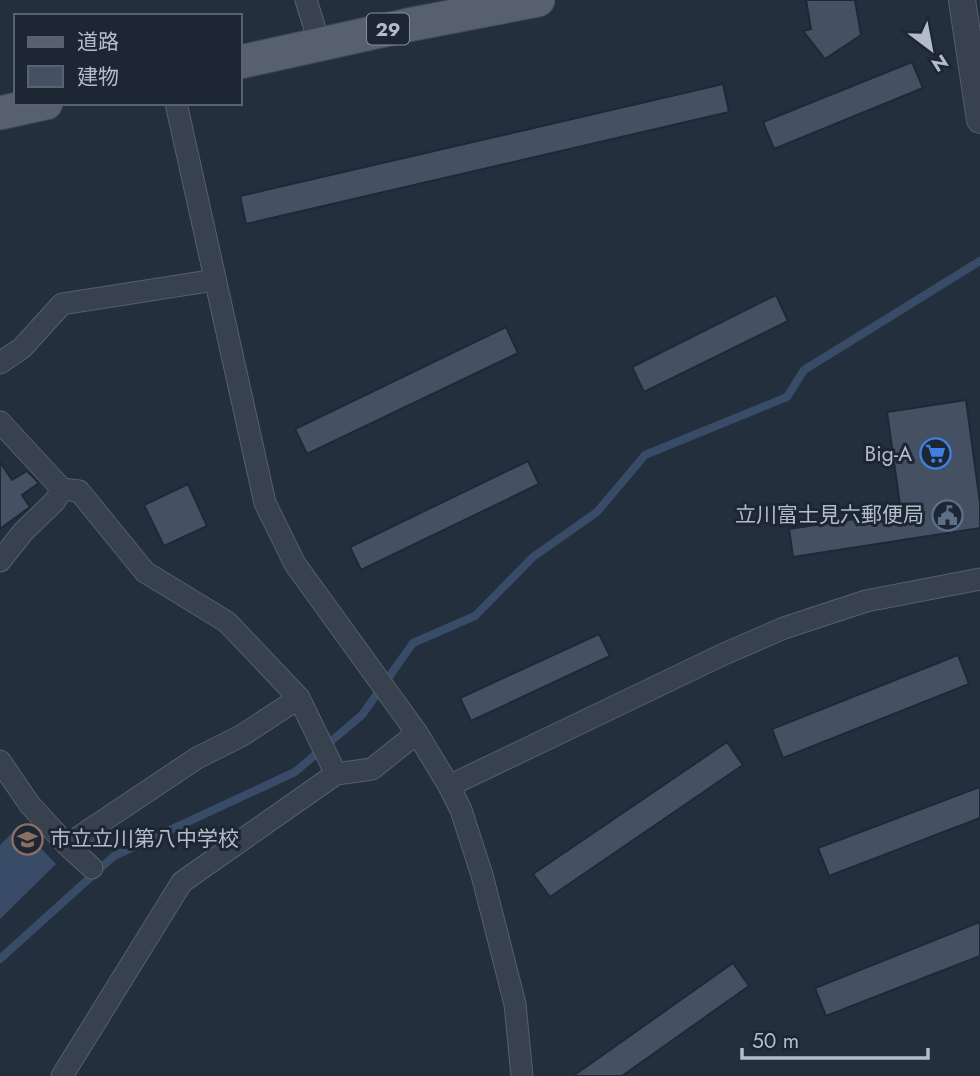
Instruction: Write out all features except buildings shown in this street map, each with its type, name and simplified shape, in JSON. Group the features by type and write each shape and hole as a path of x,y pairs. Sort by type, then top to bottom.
{"main road":[{"name":"29","path":"242,62 538,0"},
{"path":"0,113 37,105"}],"street":[{"path":"306,0 320,45"},
{"path":"962,0 980,120"},
{"path":"176,105 265,503 295,565 417,733 461,810 482,875 515,1004 522,1076"},
{"path":"0,363 22,348 62,304 215,280"},
{"path":"0,422 62,489 79,491 145,572 227,622 299,698 333,766"},
{"path":"0,561 23,532 55,501 62,489"},
{"path":"449,786 784,628 866,601 980,579"},
{"path":"67,845 197,758 241,736 299,698"},
{"path":"62,1076 182,882 333,766 372,769 417,733"},
{"path":"0,761 30,805 92,868"}],"water":[{"path":"19,826 56,864 0,919 0,845"}],"waterway":[{"path":"0,959 114,856 295,772 362,715 413,643 475,616 533,557 597,512 645,455 787,397 804,370 980,261"}],"place":[{"name":"Big-A","path":"935,454"},
{"name":"立川富士見六郵便局","path":"947,515"},
{"name":"市立立川第八中学校","path":"27,839"}]}
